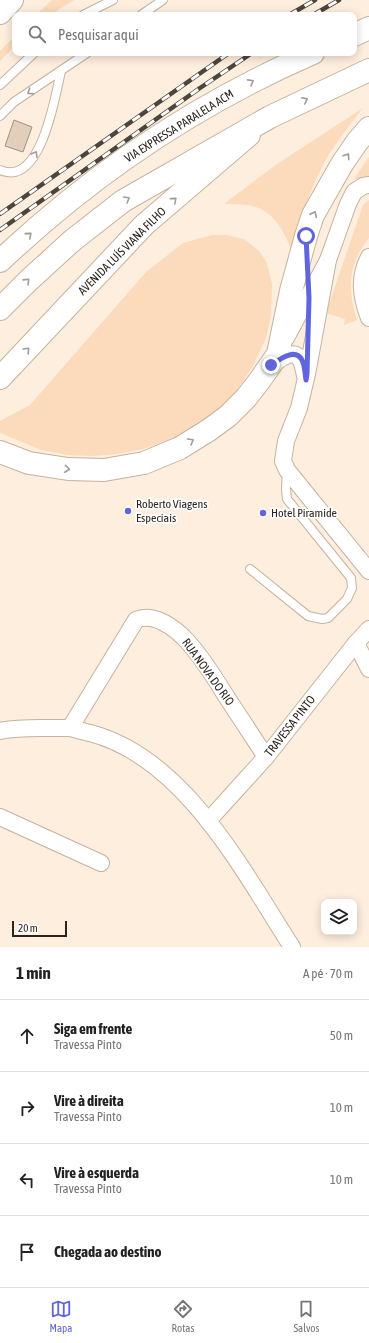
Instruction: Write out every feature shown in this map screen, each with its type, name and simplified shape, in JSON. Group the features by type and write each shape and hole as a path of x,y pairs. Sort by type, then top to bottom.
{"main road":[{"path":"0,13 12,0"},
{"path":"357,34 369,28"},
{"name":"VIA EXPRESSA PARALELA ACM","path":"0,261 50,217 96,180 146,144 210,105 274,70 306,56"},
{"path":"0,309 72,240 123,201 270,117 369,70"},
{"name":"AVENIDA LUÍS VIANA FILHO","path":"0,378 144,225 270,117"},
{"path":"0,452 29,463 68,470 104,470 144,463 180,448 228,416 246,398 274,359 306,236 314,215 342,164 356,142 369,128"}],"street":[{"path":"274,359 309,298 328,260 354,192 364,186 369,185"},
{"path":"306,236 309,298 307,377"},
{"path":"369,257 363,274 361,286 362,298 369,318"},
{"path":"328,260 307,377 299,408 286,441 284,461 287,470 369,572"},
{"path":"274,359 294,354 299,356 307,377"},
{"name":"RUA NOVA DO RIO","path":"70,728 136,620 152,617 173,628 197,653 266,757"},
{"name":"TRAVESSA PINTO","path":"208,821 266,757 356,643 369,629"},
{"path":"356,643 369,669"},
{"path":"0,731 14,728 70,728 99,736 127,747 155,766 180,789 208,821 234,856 292,947"},
{"path":"0,817 101,863"}],"lane":[{"path":"89,12 113,0"},
{"path":"146,12 163,0"},
{"path":"0,85 31,56"},
{"path":"0,116 14,102 83,56"},
{"path":"1,173 20,171 32,160 42,142 61,71"},
{"path":"250,569 308,616 322,619 328,618 347,599 352,588 351,578 287,499 287,470"}],"shaded area":[{"path":"52,0 74,0 55,12 39,12"},
{"path":"12,39 12,49 0,61 0,51"},
{"path":"363,108 335,145 316,179 304,210 293,254 282,229 271,216 256,207 239,204 224,204 277,164"},
{"path":"369,157 369,177 354,179"},
{"path":"369,200 369,238 357,257 351,277 352,298 357,320 344,325 345,319 326,313 363,205"},
{"path":"212,235 226,235 244,239 259,251 267,263 272,284 271,316 266,338 254,364 235,394 208,419 175,438 143,449 118,454 92,456 68,455 41,450 0,433 0,421 30,405 146,272 183,243"}],"building":[{"path":"14,120 32,127 23,152 5,146"}],"railway":[{"path":"294,12 315,0"},
{"path":"318,12 339,0"},
{"path":"0,214 225,56"},
{"path":"0,230 248,56"}],"place":[{"name":"Roberto Viagens Especiais","path":"128,511"},
{"name":"Hotel Piramide","path":"263,513"}],"route":[{"path":"271,365 285,356 294,354 299,356 302,361 306,380 309,298 306,236"}]}
